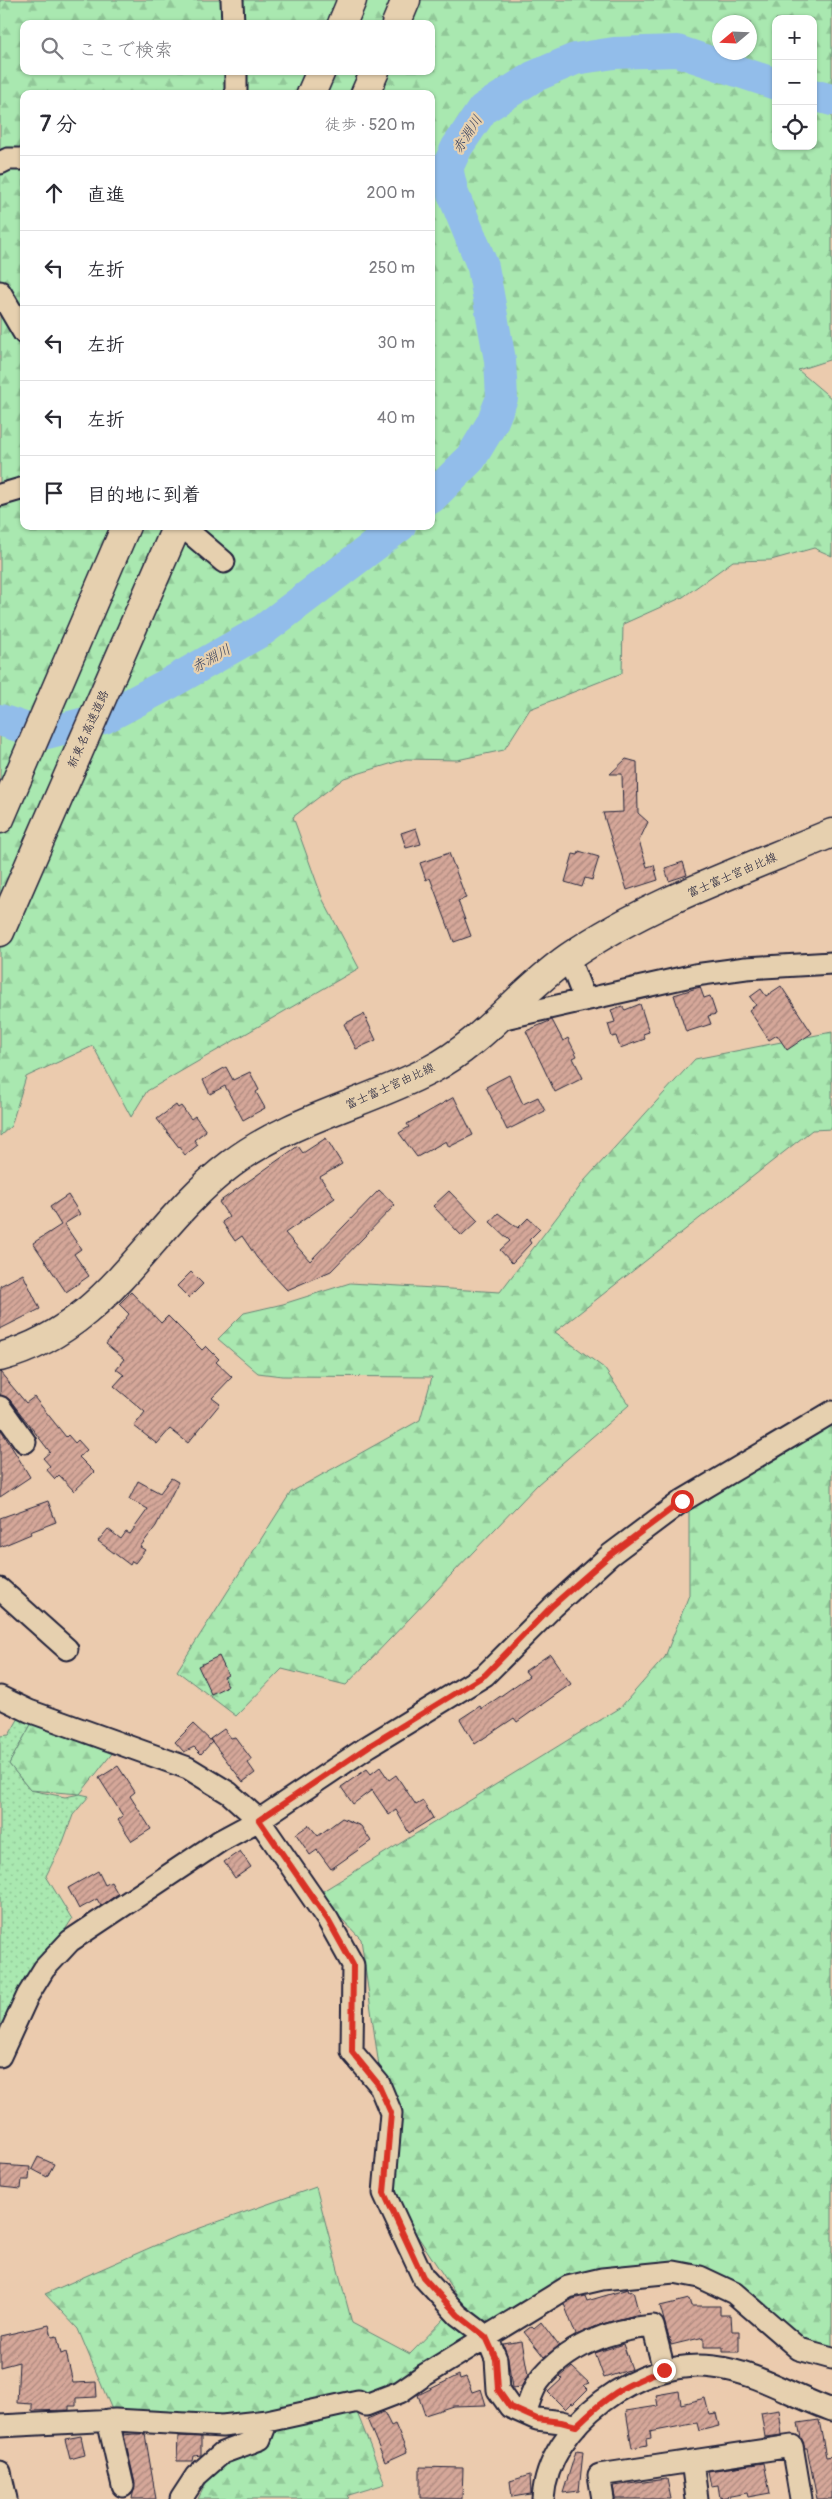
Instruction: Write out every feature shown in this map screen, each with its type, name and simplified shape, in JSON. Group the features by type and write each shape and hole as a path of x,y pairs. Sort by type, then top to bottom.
{"main road":[{"path":"344,20 352,0"},
{"path":"398,20 406,0"},
{"path":"314,90 319,75"},
{"path":"367,90 373,75"},
{"path":"0,819 124,530"},
{"name":"新東名高速道路","path":"0,932 175,530"},
{"name":"富士富士宮由比線","path":"0,1357 19,1352 48,1339 74,1322 106,1292 207,1184 232,1163 267,1140 431,1070 463,1049 500,1019 568,957 611,932 662,905 832,833"}],"street":[{"path":"232,0 234,20"},
{"path":"236,75 236,90"},
{"path":"0,163 8,159 20,158"},
{"path":"0,292 20,326"},
{"path":"0,495 20,489"},
{"path":"187,530 224,562"},
{"path":"568,957 585,1000"},
{"path":"500,1019 695,975 746,968 832,963"},
{"path":"0,1407 25,1442"},
{"path":"0,2056 32,1988 44,1969 70,1941 220,1841 259,1820 369,1746 485,1675 552,1606 610,1555 682,1501 832,1412"},
{"path":"0,1589 67,1649"},
{"path":"0,1697 29,1711 188,1768 230,1792 259,1820 328,1920 353,1965 352,2052 378,2084 391,2113 384,2193 423,2277 458,2315 486,2337 496,2359 498,2390 510,2407 537,2419 576,2426"},
{"path":"0,2426 108,2420 222,2426 267,2421 358,2401 366,2405 400,2392 568,2287 602,2279 674,2272 700,2276 734,2293 799,2349 832,2358"},
{"path":"526,2413 538,2382 558,2362 580,2347 629,2328 653,2326 664,2370"},
{"path":"543,2499 554,2459 576,2426 603,2400 634,2381 664,2370 688,2366 713,2366 743,2372 832,2410"},
{"path":"108,2420 123,2486"},
{"path":"181,2499 196,2476 222,2453 260,2439 267,2421"},
{"path":"603,2499 599,2475 792,2446 801,2499"},
{"path":"692,2461 697,2499"},
{"path":"0,2472 6,2499"}],"green space":[{"path":"0,0 832,0 832,359 798,370 832,399 832,556 814,548 771,560 733,561 683,597 623,624 622,673 530,709 504,750 457,760 406,759 344,778 293,817 323,900 359,968 147,1091 131,1117 93,1046 26,1077 11,1126 0,1136"},
{"path":"832,1032 832,1129 812,1130 555,1332 604,1368 629,1405 538,1484 346,1685 282,1669 236,1716 177,1671 291,1492 420,1420 432,1377 282,1376 258,1373 218,1339 244,1313 283,1304 350,1283 500,1292 585,1180 695,1059"},
{"path":"832,1413 832,2348 800,2340 665,2264 492,2323 469,2314 399,2208 361,1939 318,1894 620,1708 665,1657 689,1595 689,1497"},
{"path":"20,1716 33,1721 9,1764 30,1790 65,1797 80,1794 89,1796 73,1815 63,1842 46,1876 72,1919 65,1930 38,1958 0,2040 0,1736 9,1735"},
{"path":"33,1721 114,1751 80,1794 30,1790 9,1764"},
{"path":"316,2187 352,2323 410,2354 449,2314 472,2335 437,2360 359,2399 358,2415 385,2484 349,2495 348,2499 198,2499 214,2467 268,2436 118,2424 78,2329 45,2294 172,2238"}],"building":[{"path":"626,759 637,762 638,813 648,822 639,841 647,867 654,865 658,880 627,890 603,813 623,812 622,774 610,774"},
{"path":"416,828 421,844 406,848 401,833"},
{"path":"579,851 599,857 592,880 585,878 582,887 565,882 573,854 578,855"},
{"path":"449,853 466,898 458,901 471,936 454,942 430,878 426,880 420,863"},
{"path":"683,862 687,875 669,881 665,868"},
{"path":"781,986 812,1033 787,1050 777,1035 769,1040 749,1010 756,1005 750,997 761,989 766,996"},
{"path":"700,987 704,998 710,996 716,1014 708,1016 711,1024 686,1032 674,995"},
{"path":"640,1004 649,1032 643,1034 645,1039 620,1048 616,1036 612,1037 608,1024 615,1022 611,1010 622,1006 625,1010"},
{"path":"364,1014 376,1040 356,1049 344,1024"},
{"path":"552,1020 563,1041 568,1038 577,1056 573,1058 583,1078 555,1092 526,1031"},
{"path":"226,1067 233,1080 250,1072 259,1090 256,1092 265,1108 243,1120 225,1086 210,1094 203,1080"},
{"path":"509,1075 523,1104 538,1097 545,1111 507,1130 486,1087"},
{"path":"454,1097 473,1135 449,1147 446,1141 417,1157 399,1133 409,1127 407,1124"},
{"path":"176,1105 178,1108 181,1106 191,1119 195,1116 206,1131 194,1140 198,1145 185,1155 157,1119"},
{"path":"326,1138 342,1164 320,1177 335,1198 285,1233 310,1261 379,1190 395,1205 331,1271 287,1290 257,1258 242,1236 235,1241 222,1222 229,1217 219,1202 298,1146 303,1153"},
{"path":"449,1191 478,1221 462,1236 433,1206"},
{"path":"68,1195 80,1214 64,1224 81,1249 74,1254 89,1276 66,1292 33,1243 61,1225 50,1207"},
{"path":"498,1213 518,1228 528,1218 540,1229 529,1240 531,1243 512,1263 500,1250 510,1241 490,1222"},
{"path":"191,1272 203,1284 189,1298 177,1286"},
{"path":"23,1274 40,1309 0,1329 0,1286"},
{"path":"131,1292 161,1323 168,1316 202,1350 206,1346 219,1359 216,1362 232,1377 212,1398 220,1404 188,1443 170,1429 157,1444 134,1426 145,1412 114,1386 124,1375 116,1369 124,1359 106,1344 129,1314 119,1304"},
{"path":"0,1372 26,1403 34,1397 66,1437 68,1435 75,1443 78,1440 87,1450 79,1457 94,1472 74,1491 59,1475 55,1479 46,1469 50,1466 43,1458 50,1452 10,1400 0,1395"},
{"path":"0,1428 30,1477 0,1497"},
{"path":"171,1478 178,1482 156,1526 140,1547 145,1550 135,1563 132,1561 130,1565 98,1541 108,1529 121,1539 126,1532 130,1534 148,1509 129,1499 138,1481 160,1493"},
{"path":"48,1501 56,1522 0,1547 0,1518"},
{"path":"550,1654 571,1684 517,1722 514,1718 475,1744 460,1719 480,1706 482,1709 529,1676 525,1671"},
{"path":"219,1656 228,1675 224,1677 228,1686 211,1694 198,1666"},
{"path":"193,1724 212,1742 201,1754 194,1747 184,1752 175,1742"},
{"path":"224,1729 231,1738 235,1737 252,1760 248,1763 255,1773 243,1782 210,1739"},
{"path":"118,1766 135,1792 130,1796 151,1829 132,1841 118,1820 123,1816 99,1778"},
{"path":"380,1767 389,1780 396,1775 416,1805 423,1801 433,1818 409,1833 396,1810 389,1815 372,1790 353,1804 341,1787 367,1769 371,1774"},
{"path":"342,1818 361,1826 371,1841 331,1869 317,1850 310,1855 296,1834 309,1825 318,1836"},
{"path":"240,1851 251,1867 235,1878 224,1862"},
{"path":"98,1871 105,1885 111,1882 118,1894 101,1906 97,1899 79,1909 68,1888"},
{"path":"38,2157 54,2164 47,2177 32,2169"},
{"path":"0,2165 30,2167 29,2180 22,2180 21,2189 1,2187"},
{"path":"628,2289 629,2292 633,2291 639,2314 602,2324 576,2335 564,2304 585,2296 587,2301"},
{"path":"689,2299 691,2306 720,2306 720,2315 731,2315 732,2331 739,2331 739,2352 723,2352 723,2347 704,2347 704,2337 671,2345 660,2306"},
{"path":"541,2322 559,2346 544,2357 524,2332 532,2326 534,2328"},
{"path":"49,2325 52,2337 57,2336 61,2354 66,2352 73,2383 96,2382 97,2397 76,2398 76,2406 69,2406 69,2410 32,2411 32,2404 17,2403 19,2362 0,2367 0,2336"},
{"path":"522,2341 528,2375 521,2387 512,2388 508,2358 503,2344"},
{"path":"623,2344 632,2369 604,2378 595,2353"},
{"path":"572,2367 589,2383 584,2385 588,2389 565,2409 548,2392 562,2379 560,2377"},
{"path":"459,2375 460,2379 466,2377 472,2392 481,2389 486,2405 453,2406 425,2415 418,2395"},
{"path":"679,2391 681,2404 705,2398 709,2414 716,2413 719,2426 699,2431 697,2423 650,2432 651,2438 646,2439 647,2445 632,2448 626,2411 658,2406 656,2395"},
{"path":"779,2410 782,2435 765,2437 761,2413"},
{"path":"384,2412 391,2426 395,2424 407,2452 385,2462 367,2419"},
{"path":"819,2420 826,2457 832,2456 832,2499 817,2499 807,2448 805,2448 801,2438 798,2423"},
{"path":"145,2434 156,2499 132,2499 135,2483 124,2435"},
{"path":"81,2436 85,2455 70,2459 65,2439"},
{"path":"178,2436 201,2437 201,2455 194,2456 193,2461 177,2461"},
{"path":"576,2451 583,2452 579,2491 563,2493"},
{"path":"764,2463 770,2493 748,2497 747,2493 720,2498 718,2485 711,2486 708,2471"},
{"path":"420,2467 463,2468 462,2499 420,2498"},
{"path":"530,2475 531,2494 512,2497 510,2481"},
{"path":"667,2479 671,2499 615,2499 613,2486"}],"waterway":[{"name":"赤淵川","path":"435,494 471,458 492,423 502,398 500,360 483,267 453,194 447,168 457,147 483,109 533,77 575,59 614,53 677,51 772,83"},
{"name":"赤淵川","path":"817,96 832,100"},
{"name":"赤淵川","path":"0,720 43,734 104,718 263,630 395,530"}],"route":[{"path":"664,2370 634,2381 603,2400 576,2426 537,2419 510,2407 498,2390 496,2359 486,2337 458,2315 423,2277 394,2218 384,2193 391,2113 378,2084 352,2052 353,1965 328,1920 259,1820 369,1746 485,1675 552,1606 610,1555 682,1501"}]}
